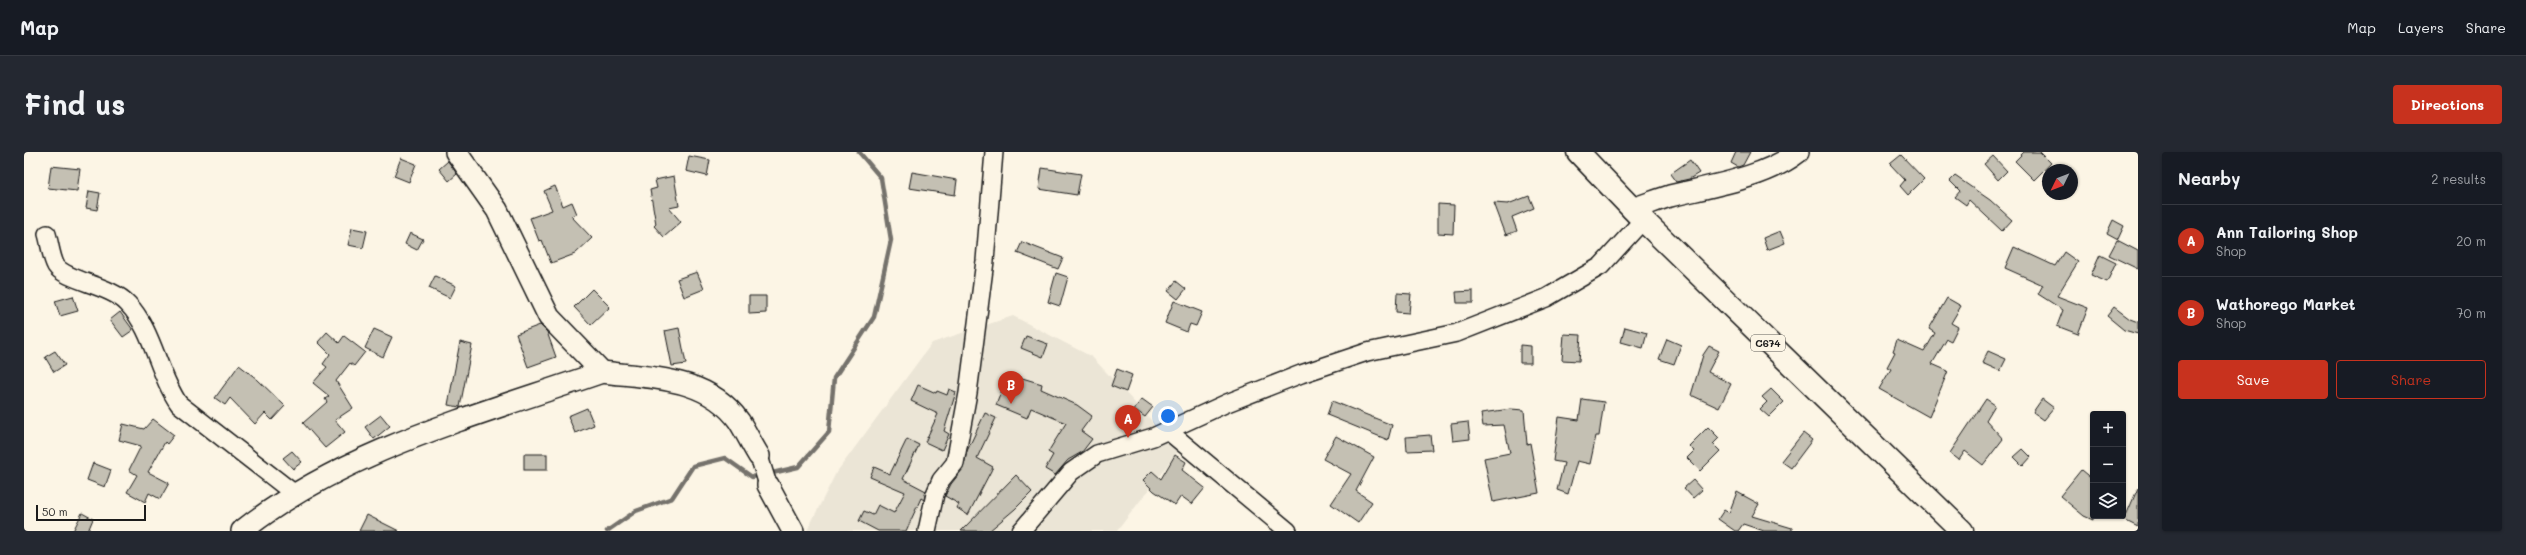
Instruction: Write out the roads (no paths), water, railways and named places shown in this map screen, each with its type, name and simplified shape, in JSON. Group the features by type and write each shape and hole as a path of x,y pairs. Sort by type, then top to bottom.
{"main road":[{"name":"C674","path":"1578,152 1638,215 1959,530"}],"street":[{"path":"456,152 497,210 549,317 602,372"},
{"path":"927,531 935,494 941,480 955,462 968,393 985,261 994,152"},
{"path":"1021,531 1071,472 1083,461 1097,454 1167,430 1227,403 1301,374 1367,352 1457,333 1546,298 1601,266 1638,215 1669,196 1755,173 1776,165 1798,152"},
{"path":"47,234 56,265 62,272 112,291 128,304 141,322 169,390 179,404 296,495"},
{"path":"242,531 296,495 368,456 602,372 676,381 701,389 720,402 738,420 758,456 768,485 793,531"},
{"path":"1167,430 1288,531"}],"waterway":[{"path":"768,474 798,467 829,432 834,378 874,317 891,240 881,178 859,152"},
{"path":"607,531 636,511 672,498 693,466 725,458 752,477 761,475"}],"place":[{"name":"Wathorego Market","path":"1011,404"},
{"name":"Ann Tailoring Shop","path":"1128,438"}]}
